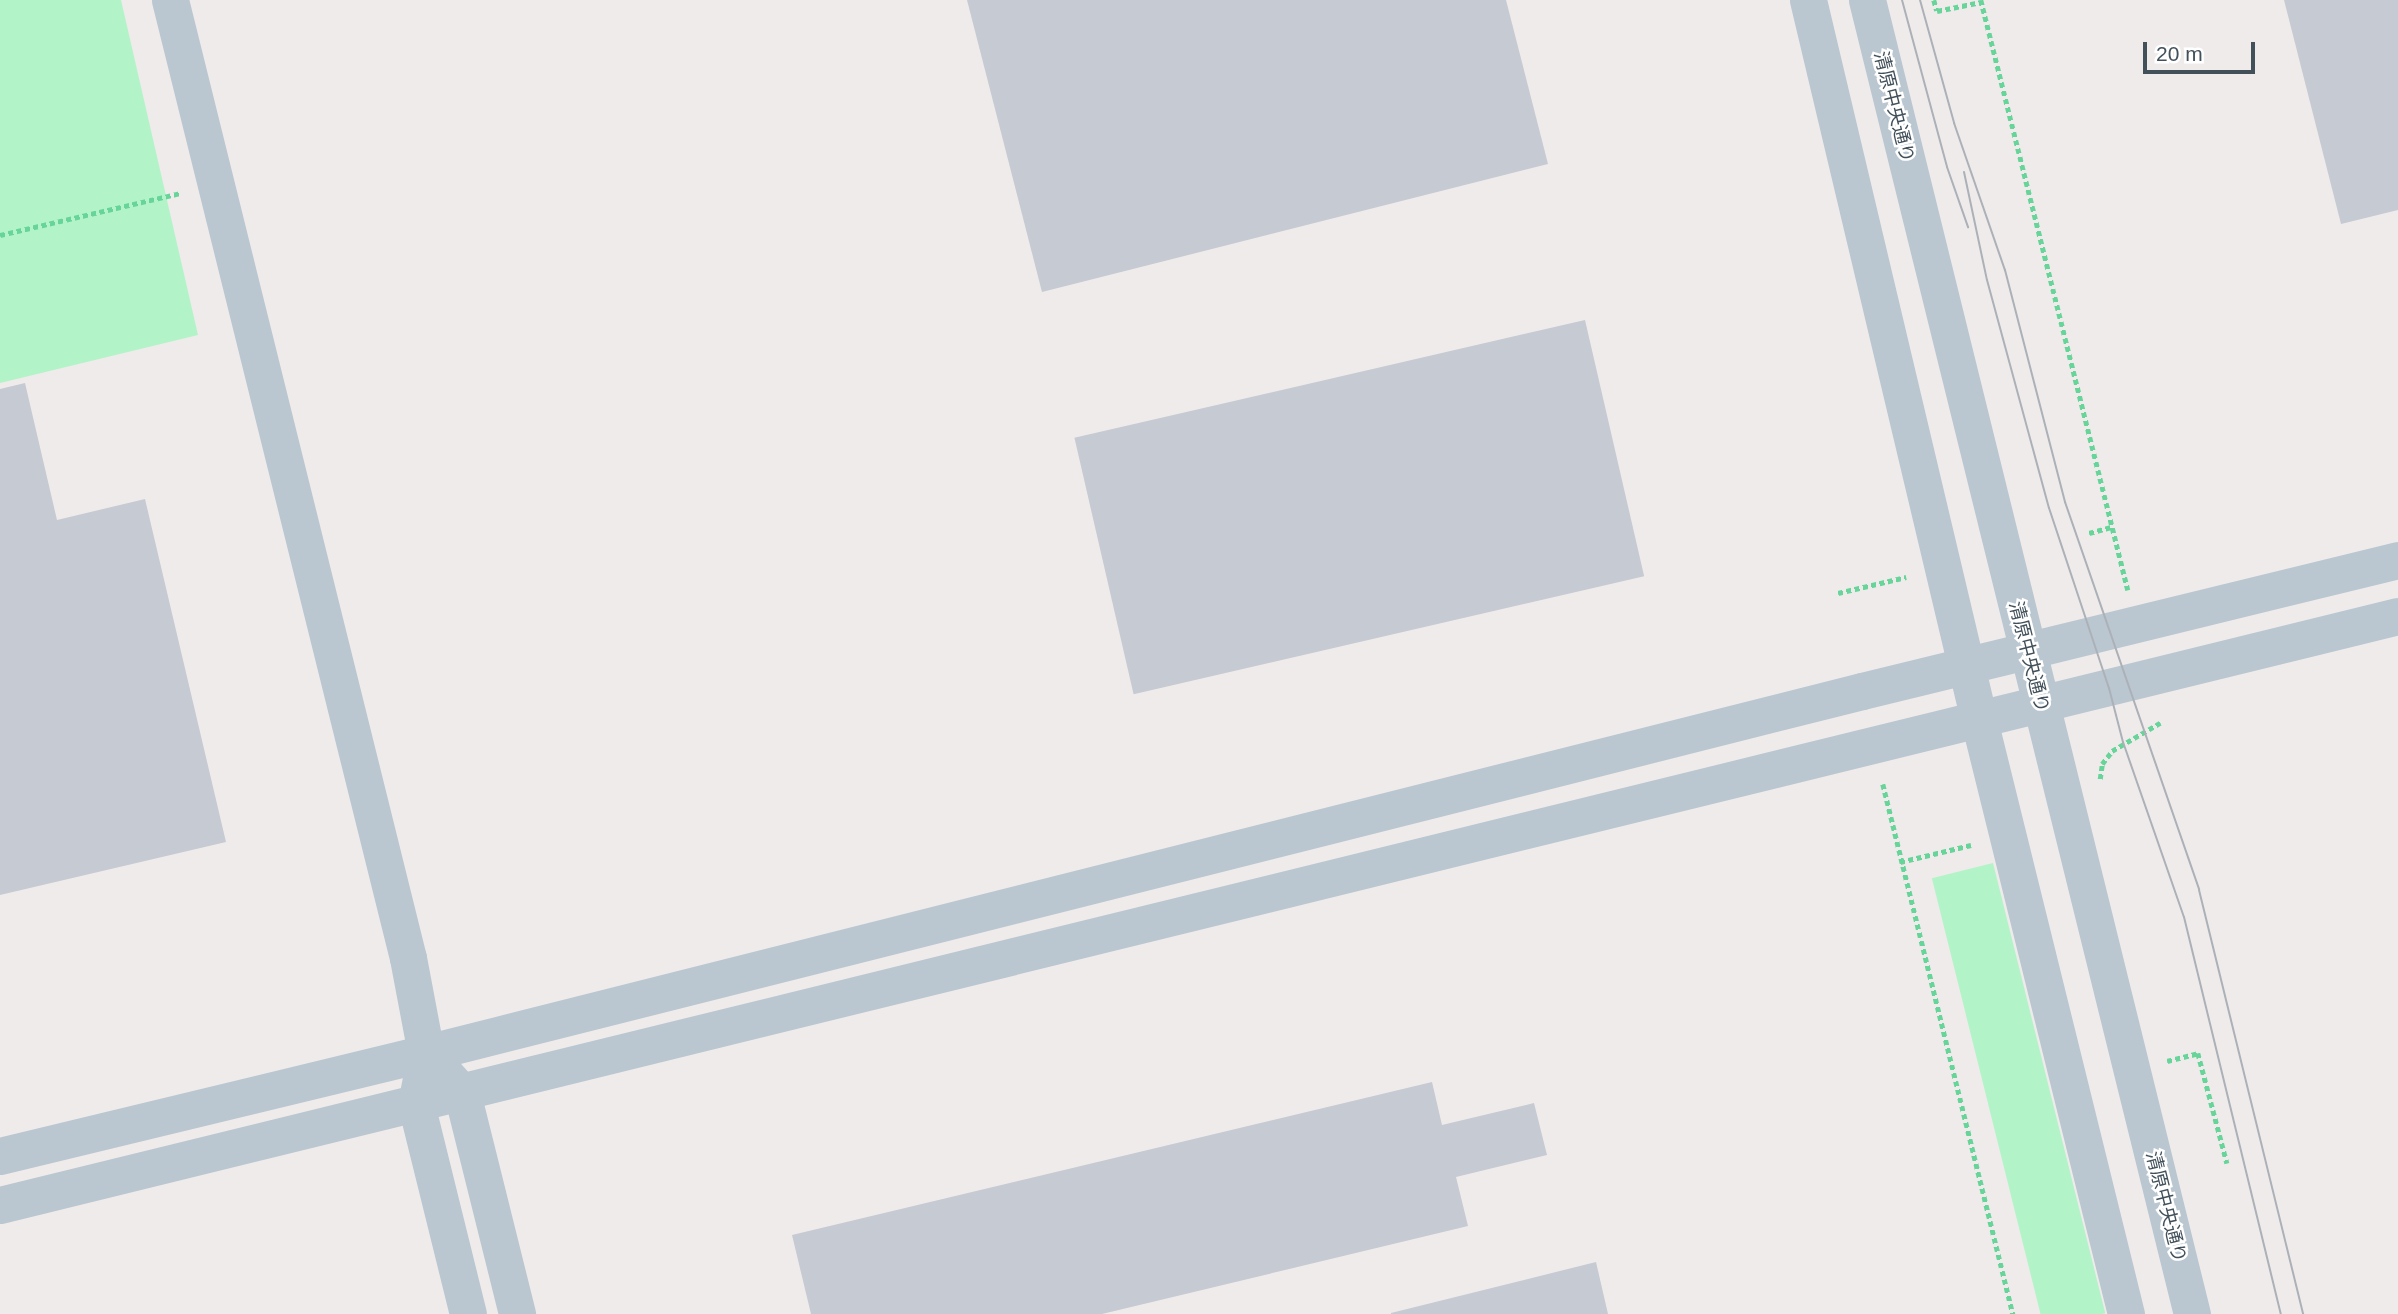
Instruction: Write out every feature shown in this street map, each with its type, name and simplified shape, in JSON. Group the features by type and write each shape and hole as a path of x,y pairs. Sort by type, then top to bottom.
{"street":[{"path":"170,0 408,958 426,1053 416,1104 468,1314"},
{"path":"1808,0 1979,720 2126,1314"},
{"name":"清原中央通り","path":"1867,0 2192,1314"},
{"path":"0,1156 426,1053 2398,560"},
{"path":"0,1205 2398,616"},
{"path":"426,1053 462,1093 517,1314"}],"path":[{"path":"1934,0 1937,11 1981,1 2128,591"},
{"path":"0,235 217,185"},
{"path":"2089,533 2112,527"},
{"path":"1838,593 1912,575"},
{"path":"1883,784 2013,1314"},
{"path":"1900,862 1976,844"},
{"path":"2162,1062 2198,1053 2227,1163"}],"green space":[{"path":"0,0 121,0 198,335 0,383"},
{"path":"1993,863 2105,1313 2041,1314 1932,878"}],"building":[{"path":"967,0 1506,0 1548,164 1042,292"},
{"path":"2284,0 2398,0 2398,210 2341,224"},
{"path":"1585,320 1644,576 1134,694 1074,438"},
{"path":"25,383 57,520 145,499 226,842 0,895 0,389"},
{"path":"1432,1082 1442,1125 1534,1103 1547,1155 1456,1177 1468,1226 1102,1314 811,1314 792,1235"},
{"path":"1596,1262 1608,1314 1391,1314 1391,1313"}],"tram line":[{"path":"1902,0 1947,167 1968,227"},
{"path":"1920,0 1954,123 2005,270 2065,502 2199,890 2303,1314"},
{"path":"1964,172 1987,280 2049,508 2109,688 2123,742 2184,917 2281,1314"}]}
